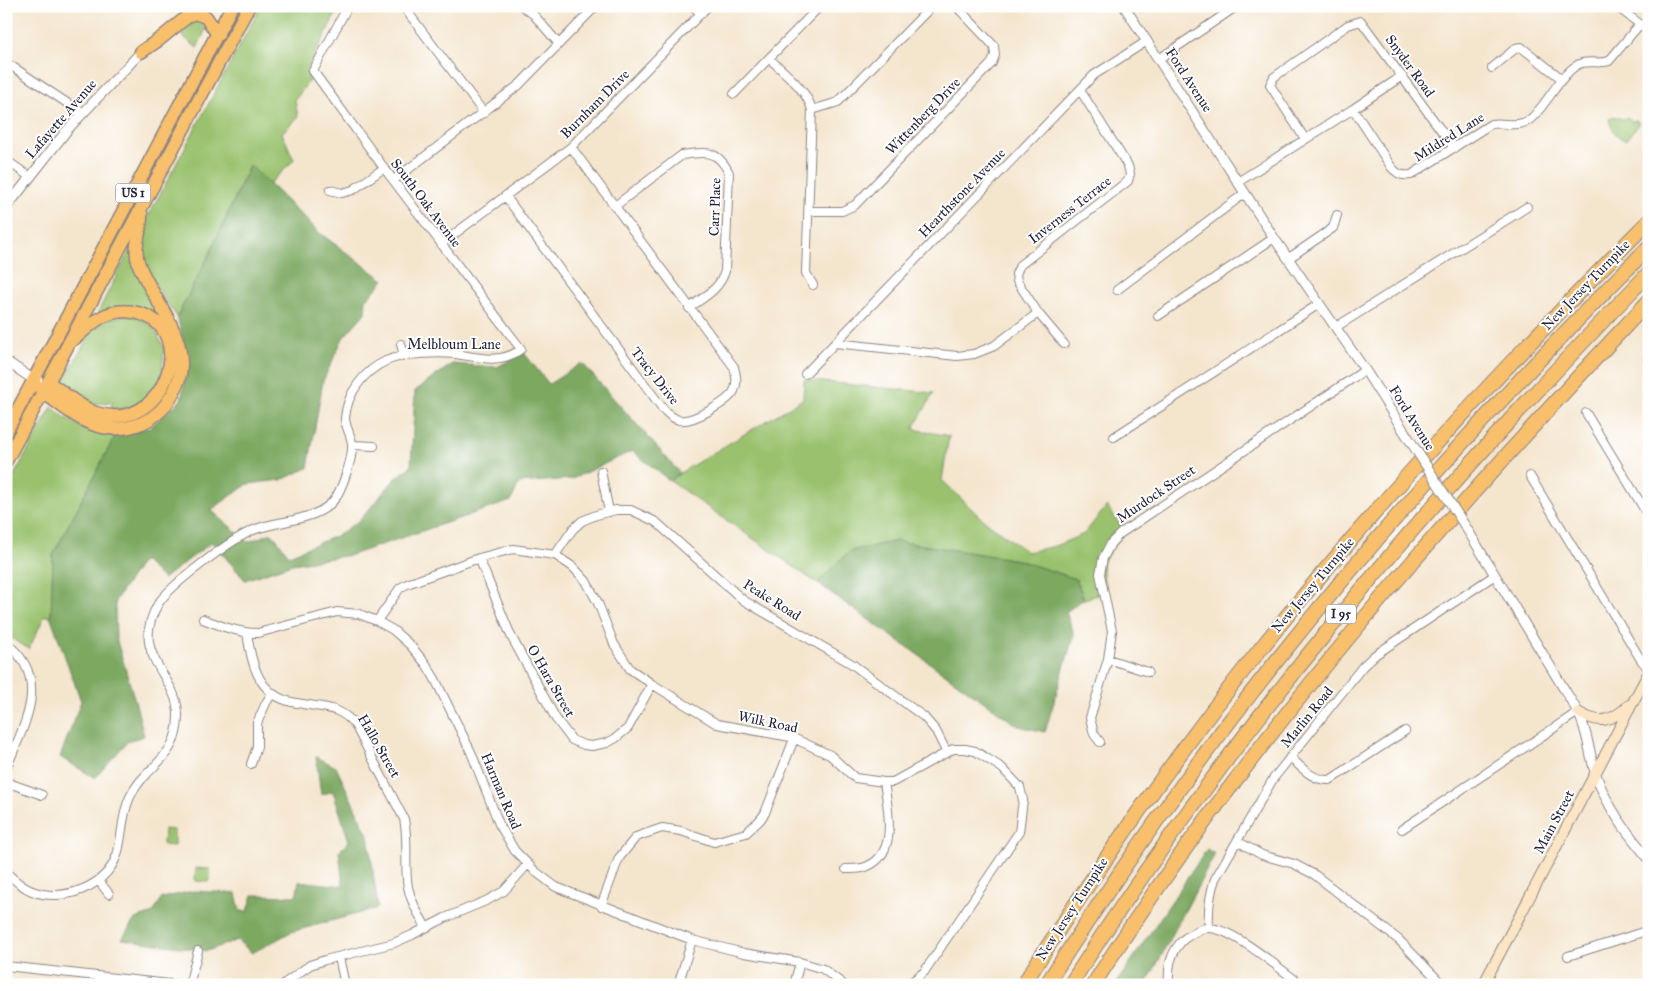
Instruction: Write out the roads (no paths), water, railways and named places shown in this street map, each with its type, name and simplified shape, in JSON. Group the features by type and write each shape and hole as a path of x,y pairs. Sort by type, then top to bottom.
{"highway":[{"path":"141,52 150,39 189,6"},
{"name":"US 1","path":"6,432 232,6"},
{"name":"US 1","path":"6,461 249,6"},
{"path":"141,52 188,16 195,13 206,17 218,34"},
{"path":"46,387 83,421 92,425 111,428 133,426 151,418 168,402 173,393 180,375 180,346 139,265 136,246 141,224 141,208"},
{"name":"New Jersey Turnpike","path":"1022,985 1104,861 1172,764 1298,602 1368,519 1445,433 1649,220"},
{"name":"New Jersey Turnpike","path":"1046,985 1118,875 1180,788 1238,710 1304,627 1384,532 1459,448 1589,308 1649,247"},
{"name":"I 95","path":"1070,985 1134,887 1209,781 1328,628 1473,461 1649,273"},
{"name":"I 95","path":"1093,985 1199,830 1312,681 1450,517 1649,301"},
{"path":"34,380 95,413 120,416 149,404 161,390 169,372 170,353 165,337 153,321 136,313 120,312 105,316 68,344"}],"main road":[{"name":"Main Street","path":"1483,985 1649,670"},
{"path":"1578,712 1592,719 1604,720 1618,714 1634,699"}],"street":[{"name":"South Oak Avenue","path":"348,6 313,71 521,349"},
{"path":"522,6 533,14 559,44"},
{"path":"394,180 519,84 596,6"},
{"path":"693,6 701,14"},
{"name":"Burnham Drive","path":"441,244 571,147 708,6"},
{"path":"734,94 820,6"},
{"path":"812,110 838,102 932,6"},
{"name":"Wittenberg Drive","path":"809,210 842,211 855,205 992,64 995,55 994,46 956,6"},
{"name":"Ford Avenue","path":"1124,6 1274,238 1366,370 1467,529 1578,712 1584,726 1595,772 1605,797 1617,819 1649,859"},
{"path":"1159,59 1237,6"},
{"path":"405,7 484,112"},
{"path":"1617,7 1649,31"},
{"name":"Snyder Road","path":"1304,139 1270,85 1271,82 1348,24 1360,21 1454,148"},
{"name":"Mildred Lane","path":"1354,109 1392,168 1403,176 1411,175 1491,124 1513,125 1530,120 1562,79 1574,67 1582,63 1609,61 1640,24"},
{"name":"Hearthstone Avenue","path":"804,374 1094,75 1147,40"},
{"path":"1492,68 1516,48 1522,46 1562,79"},
{"name":"Lafayette Avenue","path":"6,208 82,113 141,52"},
{"path":"769,58 798,86 809,100 812,110 806,273 813,284"},
{"path":"10,65 82,113"},
{"path":"1238,182 1354,109 1402,76"},
{"name":"Inverness Terrace","path":"1064,344 1038,313 1017,281 1016,274 1020,265 1128,181 1130,174 1128,166 1080,90"},
{"name":"Tracy Drive","path":"506,197 663,409 671,417 681,421 692,419 730,397 735,388 737,377 734,367 571,147"},
{"name":"Carr Place","path":"615,206 682,155 695,152 712,153 724,161 729,173 723,280 716,288 689,308"},
{"path":"6,160 30,177"},
{"path":"330,190 342,193 353,190 384,168"},
{"path":"1117,290 1245,193"},
{"path":"1336,327 1527,207"},
{"path":"1289,258 1333,228 1337,215"},
{"path":"1158,316 1274,238"},
{"path":"1114,437 1319,304"},
{"path":"835,343 957,356 974,354 994,346 1038,313"},
{"path":"401,344 404,356"},
{"name":"Melbloum Lane","path":"6,872 17,883 34,891 49,895 67,894 90,887 107,873 117,856 123,816 130,796 138,784 167,753 176,734 178,715 174,697 150,650 149,633 159,603 197,567 229,544 254,530 278,522 302,519 321,510 335,498 347,470 352,445 345,420 350,396 366,374 387,360 404,356 453,354 497,359 516,354 521,349"},
{"path":"6,361 34,380"},
{"name":"Murdock Street","path":"1100,742 1094,734 1090,718 1108,659 1112,631 1100,574 1103,558 1111,543 1121,533 1366,370"},
{"path":"1586,413 1649,517"},
{"path":"352,445 374,446"},
{"path":"601,471 609,512"},
{"path":"1530,476 1641,660 1649,670"},
{"name":"Peake Road","path":"555,555 573,529 596,515 616,510 631,510 656,522 743,600 852,664 924,717 936,731 947,753"},
{"name":"Wilk Road","path":"377,621 400,588 407,584 479,558 513,549 555,555 573,567 586,581 598,603 614,644 630,669 716,724 794,738 830,756 855,778 893,782 958,749 972,750 1002,768 1020,788 1023,800 1019,832 924,972 908,985"},
{"name":"O Hara Street","path":"479,558 511,636 556,720 572,740 592,746 616,738 628,728 652,684"},
{"name":"Marlin Road","path":"1209,928 1208,904 1215,879 1273,779 1363,666 1375,655 1495,575"},
{"name":"Harman Road","path":"203,619 247,633 258,633 337,612 359,614 393,630 410,645 426,664 435,679 471,752 499,824 515,851 527,865 556,887 601,906 692,940 744,953 800,962 823,969 844,985"},
{"name":"Hallo Street","path":"247,633 256,674 272,693 288,702 337,710 351,719 355,725 404,819 408,846 408,888 426,927"},
{"path":"6,643 20,656 25,664 32,690 30,708 6,769"},
{"path":"1108,659 1148,672"},
{"path":"251,764 257,747 257,723 272,693"},
{"path":"1402,829 1578,712"},
{"path":"1290,757 1311,776 1322,780 1330,780 1405,731"},
{"path":"601,906 619,858 636,837 662,828 681,831 714,842 746,833 765,813 794,738"},
{"path":"6,782 42,794"},
{"path":"846,869 863,868 878,858 886,846 890,830 884,782"},
{"path":"1237,841 1262,855 1294,864 1315,875 1399,940 1443,985"},
{"path":"282,985 310,965 386,945 488,900 504,891 527,865"},
{"path":"99,881 109,894"},
{"path":"1170,985 1168,969 1171,956 1177,945 1192,933 1209,928 1230,933 1294,979 1298,985"},
{"path":"1568,956 1649,930"},
{"path":"678,985 692,940"},
{"path":"189,985 198,951"},
{"path":"338,957 345,985"},
{"path":"794,985 800,962"},
{"path":"6,966 179,985"}]}
